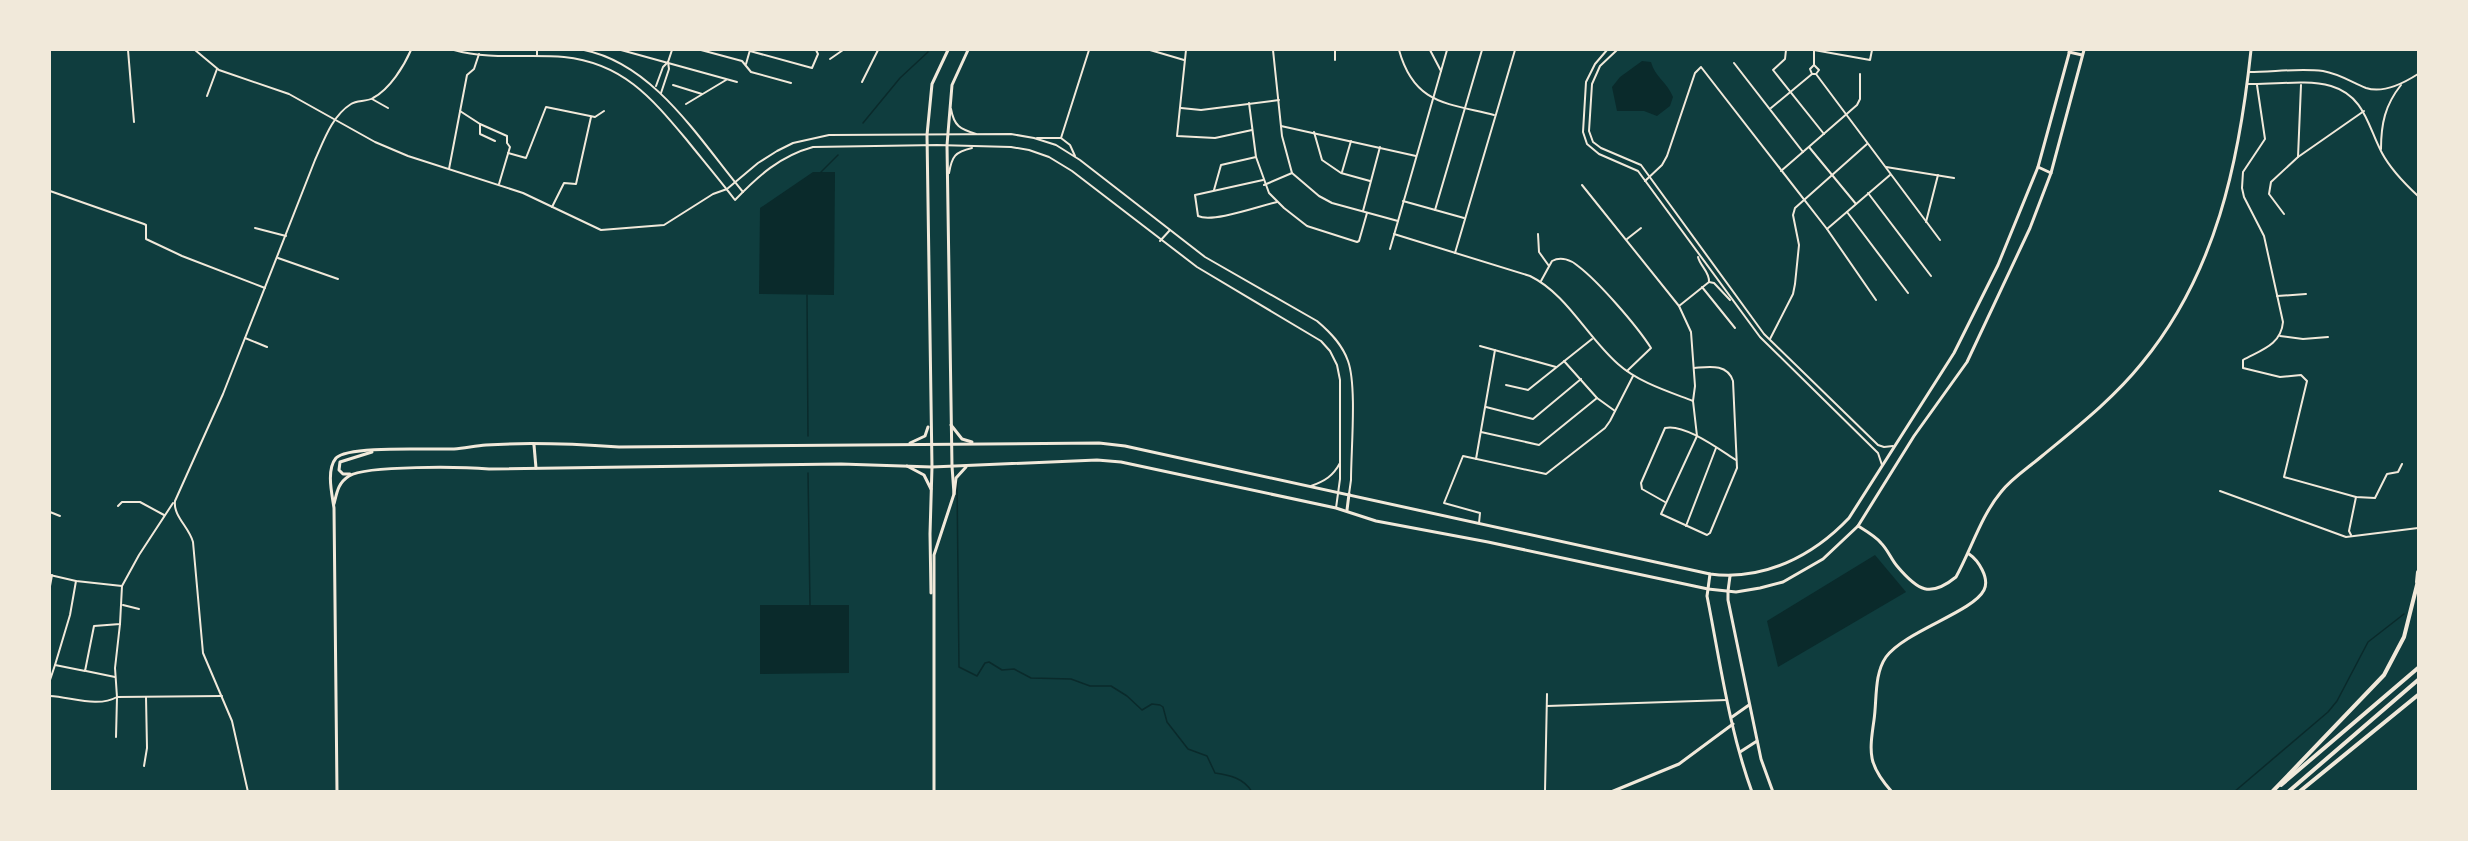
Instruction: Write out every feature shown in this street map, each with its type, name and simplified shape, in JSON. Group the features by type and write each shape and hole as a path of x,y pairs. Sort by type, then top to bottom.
{"highway":[{"path":"2415,594 2418,572"},
{"path":"2273,792 2384,675 2404,637 2418,581"},
{"path":"2273,792 2418,668"},
{"path":"2288,792 2418,680"},
{"path":"2299,792 2418,694"}],"main road":[{"path":"933,600 930,534 932,467 927,135 932,84 948,50"},
{"path":"954,494 950,444 947,135 950,97 956,72 968,50"},
{"path":"380,449 340,462 339,470 343,474 462,466 489,469 841,464 932,467 1097,460 1121,462 1336,508 1376,521 1488,542 1708,589 1728,591 1761,588 1783,582 1823,559 1858,526 1914,436 1966,362 2030,228 2051,172 2084,50"},
{"path":"1858,526 1881,543 1897,566 1916,584 1924,589 1936,590 1956,577 2001,492 2113,395 2142,364 2186,301 2205,260 2221,213 2241,130 2251,50"},
{"path":"337,792 334,508 331,473 337,457 343,454 380,449 580,444 619,447 1100,443 1125,446 1349,494 1710,574 1730,576 1780,566 1818,546 1849,518 1893,446 1934,386 1998,265 2038,167 2069,51 2083,55"},
{"path":"2038,167 2051,172"},
{"path":"908,444 925,436 930,423"},
{"path":"950,423 958,436 975,443"},
{"path":"534,445 536,468"},
{"path":"934,792 934,555 954,494 956,478 966,467 977,465"},
{"path":"907,466 924,475 932,490"},
{"path":"334,508 338,488 354,473"},
{"path":"1347,511 1349,494"},
{"path":"1892,792 1873,768 1870,753 1881,666 1893,649 1966,606 1983,591 1986,582 1983,574 1979,564 1969,554"},
{"path":"1710,574 1707,596 1733,724 1752,792"},
{"path":"1730,576 1728,600 1757,741 1773,792"},
{"path":"1732,717 1749,705"},
{"path":"1611,792 1678,764 1733,724"},
{"path":"1740,752 1757,741"}],"street":[{"path":"128,50 134,122"},
{"path":"195,50 217,69 285,92 375,142 449,169 499,184 601,230 664,225 714,194 727,189 777,151 793,143 812,138 829,135 1011,134 1056,145 1075,156 1205,257 1317,321 1330,332 1340,345 1348,362 1351,379 1352,480 1349,494"},
{"path":"116,737 115,677 123,606 122,586 164,515 175,501 223,394 315,160 334,120 351,104 372,99 381,92 402,67 411,50"},
{"path":"454,50 480,54 576,59 612,70 628,79 660,108 735,200 764,171 797,151 831,146 1011,147 1049,157 1072,171 1160,241 1230,287 1308,332 1330,351 1337,365 1340,380 1340,461 1336,508"},
{"path":"537,50 537,56"},
{"path":"584,50 615,59 633,69 656,88 743,192"},
{"path":"621,50 737,82"},
{"path":"656,88 672,50"},
{"path":"701,50 746,64 751,72 791,83"},
{"path":"746,64 750,50 812,68 818,54 816,50"},
{"path":"830,58 843,50"},
{"path":"862,82 878,50"},
{"path":"1061,138 1089,50"},
{"path":"1150,50 1184,60"},
{"path":"1186,50 1177,135 1210,139 1252,130"},
{"path":"1273,50 1281,126 1292,173 1332,203 1398,221"},
{"path":"1335,50 1335,60"},
{"path":"1399,50 1411,79 1419,90 1432,99 1494,115"},
{"path":"1430,50 1441,70"},
{"path":"1390,249 1447,50"},
{"path":"1435,210 1482,50"},
{"path":"1455,253 1515,50"},
{"path":"1607,50 1595,64 1586,82 1584,138 1592,150 1636,168 1760,337 1878,453 1882,465"},
{"path":"1617,50 1600,66 1592,84 1591,137 1601,148 1638,163 1650,176 1770,339 1878,444 1884,447 1893,446"},
{"path":"1786,50 1784,60 1773,69 1824,134"},
{"path":"1872,50 1870,60 1814,50 1814,65 1810,69 1864,136 1867,144 1940,240"},
{"path":"449,169 467,75 474,69 480,54"},
{"path":"661,93 669,69 668,62"},
{"path":"1734,63 1803,152"},
{"path":"1770,109 1819,70 1814,65"},
{"path":"1645,181 1662,165 1667,156 1699,67 1827,229 1876,300"},
{"path":"207,96 217,69"},
{"path":"2249,72 2326,72 2347,77 2368,88 2389,88 2402,84 2418,74"},
{"path":"1781,171 1847,115 1860,100 1860,74"},
{"path":"686,104 726,80"},
{"path":"2247,84 2318,84 2343,91 2360,104 2382,152 2394,170 2418,195"},
{"path":"2257,84 2265,139 2243,172 2242,188 2244,197 2264,236 2283,322 2280,336 2268,347 2243,360 2242,364 2243,368 2280,377 2301,375 2307,381 2284,477 2356,497 2375,498 2387,474 2398,472 2402,464"},
{"path":"2298,157 2301,84"},
{"path":"2382,152 2382,119 2392,96 2402,84"},
{"path":"673,85 702,94"},
{"path":"950,97 956,126 961,130 978,135"},
{"path":"372,99 388,108"},
{"path":"1180,108 1201,110 1279,100"},
{"path":"1249,103 1256,157 1264,185 1277,202 1307,225 1357,242 1367,212"},
{"path":"508,153 526,158 546,106 591,117 600,116 604,111"},
{"path":"460,111 480,124 507,136 507,143 510,147 499,184"},
{"path":"2284,214 2269,194 2269,186 2298,157 2364,111"},
{"path":"552,207 564,183 576,184 591,117"},
{"path":"480,124 480,134 495,141"},
{"path":"1281,126 1416,156"},
{"path":"1314,132 1320,158 1341,173 1370,182"},
{"path":"1034,138 1061,138 1070,145 1075,156"},
{"path":"1341,173 1351,141"},
{"path":"1770,339 1793,294 1795,284 1799,245 1794,210 1867,144"},
{"path":"946,188 951,158 961,150 975,147"},
{"path":"1363,211 1380,147"},
{"path":"1809,147 1856,204"},
{"path":"1214,190 1221,165 1256,157"},
{"path":"1884,166 1954,178"},
{"path":"1264,185 1292,173"},
{"path":"1827,229 1890,175"},
{"path":"1926,222 1938,175"},
{"path":"1263,180 1195,195 1199,217 1216,217 1277,202"},
{"path":"1582,186 1679,306 1691,332 1694,368 1693,401 1697,436 1661,511 1663,517 1707,535 1710,533 1737,468 1731,375 1718,367 1694,368"},
{"path":"50,191 144,224 146,225 146,239 265,288"},
{"path":"1868,193 1930,276"},
{"path":"1403,201 1465,219"},
{"path":"1847,212 1908,293"},
{"path":"255,228 286,236"},
{"path":"1627,239 1641,228"},
{"path":"1160,241 1170,230"},
{"path":"1394,234 1530,276 1541,282 1572,313 1592,339 1633,376 1693,401"},
{"path":"1538,234 1539,252 1549,266"},
{"path":"1679,306 1708,282 1709,276 1699,262 1698,255"},
{"path":"278,258 338,279"},
{"path":"1541,282 1552,261 1560,258 1578,266 1651,346 1650,351 1627,371"},
{"path":"1708,282 1714,283 1732,301"},
{"path":"1702,287 1735,328"},
{"path":"2277,296 2306,294"},
{"path":"2280,336 2303,339 2328,337"},
{"path":"245,338 267,347"},
{"path":"1506,385 1528,390 1592,339"},
{"path":"1480,346 1556,367"},
{"path":"1776,354 1780,349"},
{"path":"1476,459 1495,350"},
{"path":"1564,361 1597,398 1615,411"},
{"path":"1479,523 1480,513 1444,503 1463,456 1546,474 1605,428 1633,376"},
{"path":"1486,407 1533,419 1581,379"},
{"path":"1481,432 1539,445 1597,398"},
{"path":"1665,502 1642,489 1641,483 1661,434 1668,427 1697,436 1736,460"},
{"path":"1685,527 1716,448"},
{"path":"1311,486 1335,473 1340,461"},
{"path":"2220,491 2336,533 2352,536 2418,528"},
{"path":"2352,536 2349,531 2356,497"},
{"path":"175,501 176,512 186,525 193,542 202,653 222,696 238,743 248,792"},
{"path":"118,506 122,502 140,502 164,515"},
{"path":"50,512 60,516"},
{"path":"50,586 51,575 76,581 122,586"},
{"path":"50,680 69,615 76,581"},
{"path":"123,606 139,609"},
{"path":"85,671 94,626 120,624"},
{"path":"55,665 115,677"},
{"path":"1545,792 1547,694"},
{"path":"50,696 93,702 117,697 222,696"},
{"path":"144,766 147,748 146,697"},
{"path":"1547,706 1728,700"}],"water":[{"path":"1642,61 1651,62 1655,72 1673,97 1670,106 1657,116 1644,111 1617,111 1612,87 1620,77"},
{"path":"813,172 835,172 834,295 759,294 760,208"},
{"path":"1875,555 1906,592 1778,667 1767,621"},
{"path":"760,605 849,605 849,673 760,674"}],"waterway":[{"path":"863,123 900,78 928,52"},
{"path":"821,172 838,155"},
{"path":"807,295 808,436"},
{"path":"808,473 810,605"},
{"path":"957,480 959,667 977,676 985,663 989,662 1002,670 1014,669 1031,678 1071,679 1090,686 1111,686 1127,696 1142,710 1152,704 1160,705 1163,707 1167,722 1188,749 1207,756 1215,773 1240,780 1252,792"},
{"path":"2234,792 2328,712 2337,701 2368,642 2404,614"}]}
